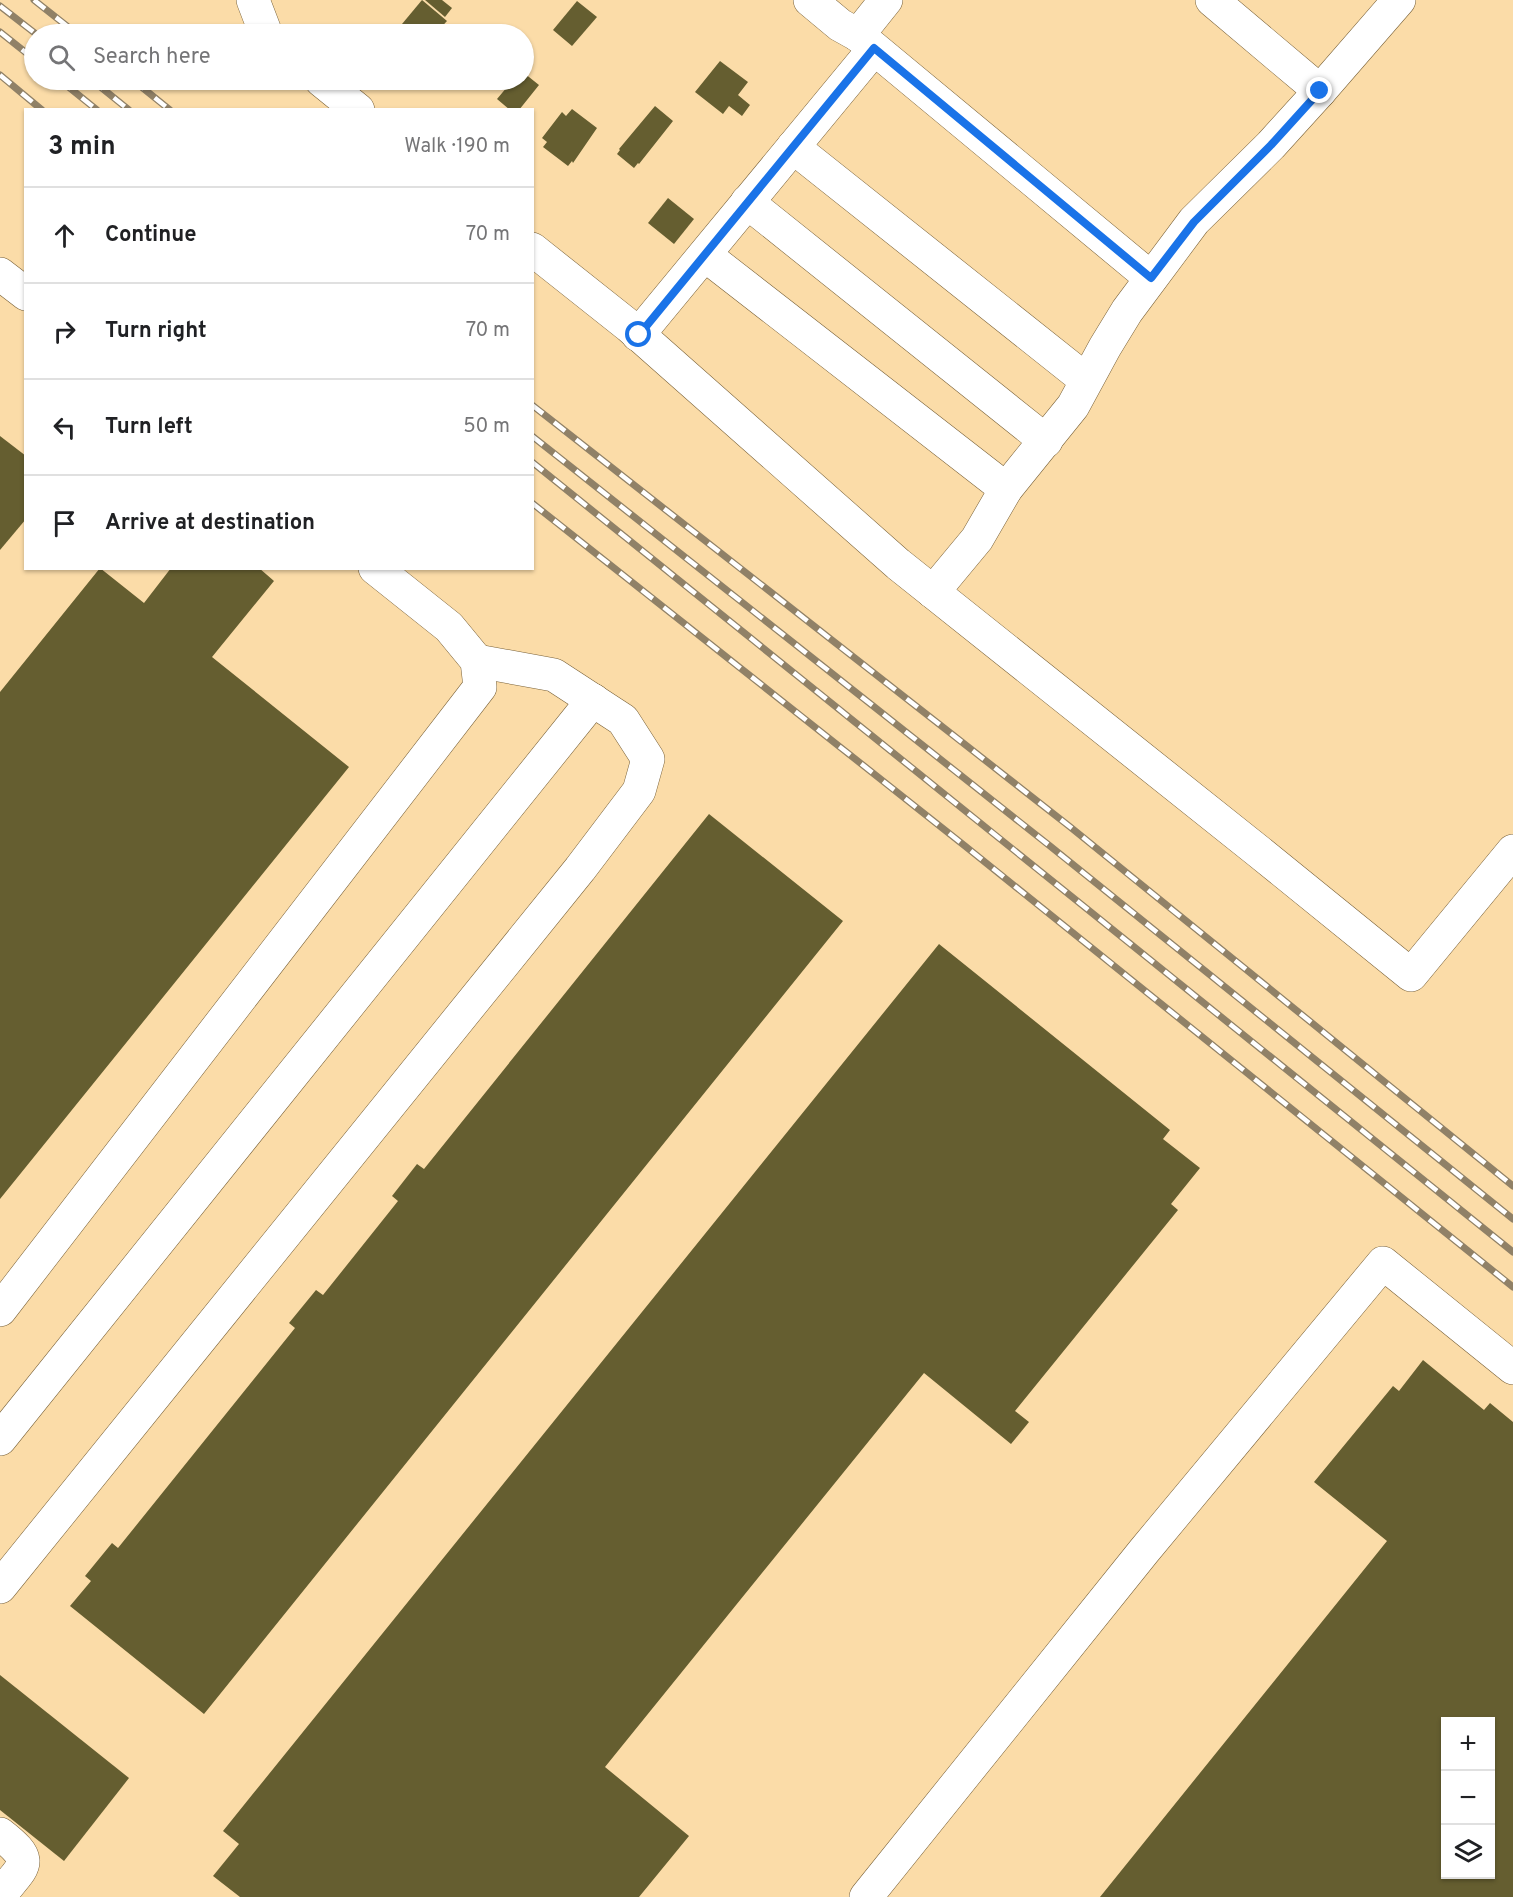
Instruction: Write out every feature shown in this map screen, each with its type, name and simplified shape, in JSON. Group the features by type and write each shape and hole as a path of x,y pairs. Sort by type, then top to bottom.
{"lane":[{"path":"810,0 840,25 866,42 1151,278"},
{"path":"639,335 793,147 866,42 886,0"},
{"path":"1212,0 1320,91"},
{"path":"933,592 977,539 1006,489 1073,406 1127,311 1194,222 1271,145 1398,0"},
{"path":"255,1 263,24"},
{"path":"333,90 356,108"},
{"path":"793,147 1086,380"},
{"path":"747,202 1046,441"},
{"path":"534,251 639,335 898,564 1258,850 1411,975 1513,851"},
{"path":"705,255 1006,489"},
{"path":"0,274 24,292"},
{"path":"0,1310 480,687 477,661 449,627 378,570"},
{"path":"0,1587 580,868 639,790 648,759 623,720 554,675 477,661"},
{"path":"0,1439 593,700"},
{"path":"866,1897 1144,1551 1383,1263 1513,1368"},
{"path":"0,1834 19,1849 23,1859 22,1868 0,1895"}],"shaded area":[{"path":"0,0 1513,0 1513,1897 0,1897"}],"building":[{"path":"422,0 447,21 444,24 402,24"},
{"path":"425,0 442,0 452,8 445,17"},
{"path":"577,1 597,17 572,46 553,30"},
{"path":"720,61 748,82 738,95 750,105 742,116 729,106 723,114 695,92"},
{"path":"534,81 539,85 521,108 508,108 497,99 505,90 534,90"},
{"path":"655,106 673,121 634,168 617,154"},
{"path":"572,109 597,128 573,163 572,161 568,166 543,147 547,142 542,138 562,112 566,116"},
{"path":"668,198 694,219 674,244 648,223"},
{"path":"0,436 24,454 24,521 0,550"},
{"path":"98,570 103,570 144,603 169,570 261,570 274,581 212,657 349,767 0,1199 0,692"},
{"path":"709,814 843,921 204,1714 70,1606 91,1581 85,1576 112,1543 118,1548 295,1328 289,1323 316,1290 323,1295 398,1201 392,1196 417,1164 424,1169"},
{"path":"939,944 1170,1130 1163,1139 1200,1168 1171,1204 1178,1210 1015,1411 1029,1422 1011,1444 924,1373 605,1767 689,1836 639,1897 240,1897 213,1876 239,1844 223,1831"},
{"path":"1423,1360 1484,1410 1490,1403 1513,1422 1513,1897 1100,1897 1387,1541 1314,1482 1393,1386 1399,1391"},
{"path":"0,1675 129,1778 64,1861 0,1810"}],"railway":[{"path":"34,0 64,24"},
{"path":"0,6 24,25"},
{"path":"0,32 24,51"},
{"path":"0,75 40,108"},
{"path":"72,90 95,108"},
{"path":"104,90 127,108"},
{"path":"145,90 168,108"},
{"path":"534,407 1069,826 1513,1186"},
{"path":"534,438 1050,846 1513,1219"},
{"path":"534,464 1513,1252"},
{"path":"534,505 965,846 1513,1287"}],"route":[{"path":"639,335 874,48 1151,278 1194,222 1271,145 1320,91"}]}
